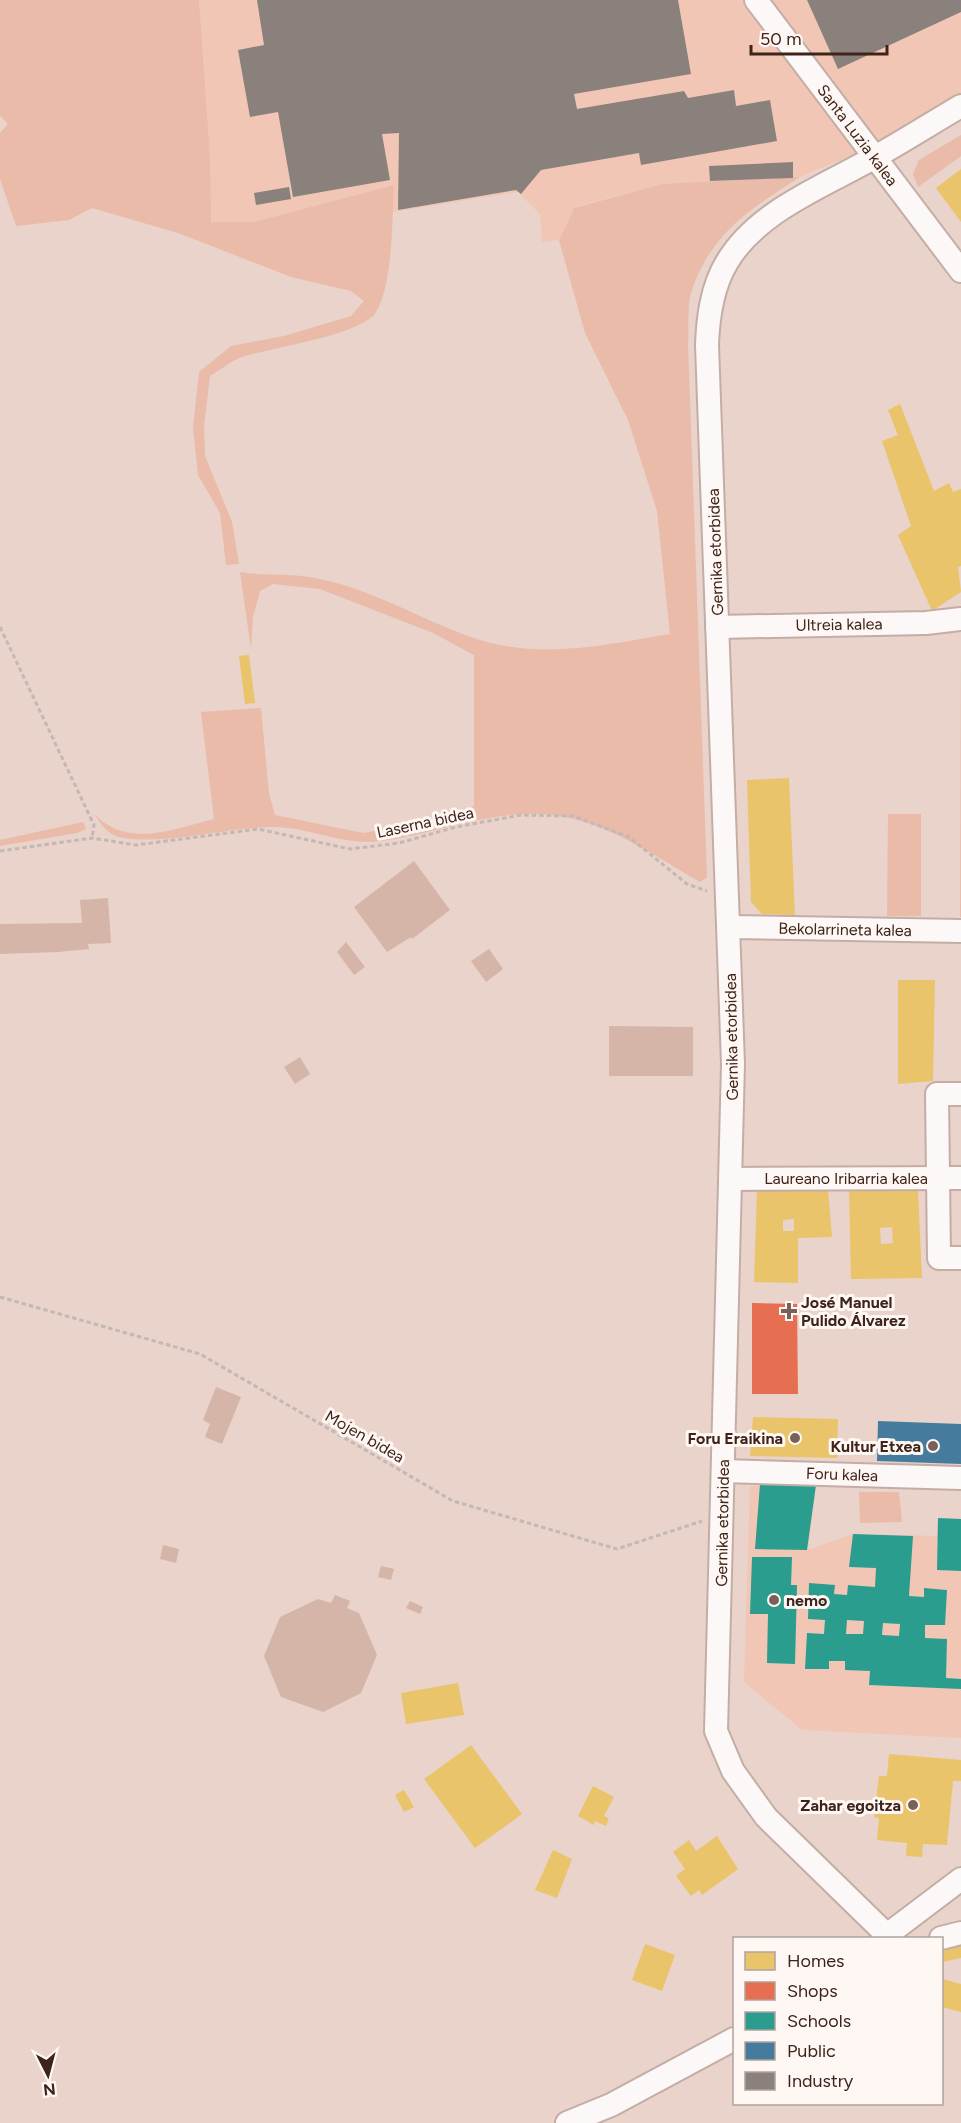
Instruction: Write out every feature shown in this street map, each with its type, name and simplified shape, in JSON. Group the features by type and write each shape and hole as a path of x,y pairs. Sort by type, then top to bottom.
{"street":[{"name":"Santa Luzia kalea","path":"756,0 961,271"},
{"name":"Gernika etorbidea","path":"885,1937 766,1817 733,1771 716,1731 724,1513 723,1471 733,1064 707,345 708,314 716,286 728,261 747,236 780,210 961,106"},
{"name":"Ultreia kalea","path":"717,627 926,622 961,619"},
{"name":"Bekolarrineta kalea","path":"729,927 961,931"},
{"path":"961,1094 937,1094 950,1178 939,1258 961,1258"},
{"name":"Laureano Iribarria kalea","path":"731,1179 950,1178"},
{"name":"Foru kalea","path":"723,1471 961,1478"},
{"path":"887,1937 961,1879"},
{"path":"943,1938 961,1933"},
{"path":"567,2123 611,2105 733,2039"}],"path":[{"path":"0,627 94,825 92,838"},
{"name":"Laserna bidea","path":"0,851 92,838 136,845 258,829 350,849 399,843 456,827 521,815 573,816 629,837 687,884 728,898"},
{"name":"Mojen bidea","path":"0,1297 200,1354 453,1501 617,1549 724,1513"}],"shaded area":[{"path":"0,0 199,0 210,157 211,222 254,222 394,185 389,268 382,300 376,312 367,320 335,334 242,357 210,376 204,426 205,456 232,522 239,564 226,565 220,513 198,475 193,427 199,372 231,346 284,336 351,316 364,301 351,291 291,277 178,233 92,208 69,220 16,226 0,179 0,133 8,124 0,116"},
{"path":"199,0 961,0 961,109 800,177 662,184 574,207 559,240 542,242 540,214 518,192 392,212 394,185 254,222 210,222 210,157"},
{"path":"961,135 961,156 918,187 913,174 919,160"},
{"path":"800,177 748,212 721,238 699,272 690,299 688,344 707,877 700,882 635,844 601,828 565,817 542,814 496,817 404,837 367,842 273,827 141,840 118,837 106,830 94,814 107,825 136,834 167,831 214,819 201,712 261,708 269,794 275,815 363,833 427,821 474,806 474,655 433,633 320,589 273,584 260,591 253,617 251,649 240,572 300,576 330,581 372,595 471,637 521,648 570,649 670,634 657,511 628,420 585,333 559,240 574,208 662,184"},
{"path":"961,647 961,917 960,917"},
{"path":"888,814 921,814 921,916 887,916"},
{"path":"83,822 86,829 77,833 0,846 0,840"},
{"path":"816,1485 808,1550 853,1534 937,1536 938,1518 961,1519 961,1738 802,1730 744,1682 750,1486"},
{"path":"859,1492 899,1492 902,1522 860,1523"}],"building: Homes":[{"path":"961,169 961,222 936,188"},
{"path":"900,404 934,491 949,483 953,492 961,489 961,566 958,567 961,592 932,611 898,535 911,526 882,441 898,435 888,410"},
{"path":"249,655 255,703 245,704 239,656"},
{"path":"789,778 795,915 762,914 751,902 747,780"},
{"path":"898,980 935,980 933,1081 898,1084"},
{"path":"757,1189 828,1190 832,1237 798,1238 798,1283 754,1282","holes":["794,1219 794,1231 783,1231 783,1220"]},
{"path":"849,1190 918,1191 922,1278 851,1279","holes":["892,1227 893,1243 881,1244 880,1228"]},
{"name":"Foru Eraikina","path":"753,1417 838,1419 837,1458 750,1456"},
{"path":"458,1683 464,1715 406,1724 401,1693"},
{"path":"471,1745 522,1814 475,1848 424,1779"},
{"name":"Zahar egoitza","path":"889,1754 961,1760 961,1781 953,1781 947,1845 923,1844 922,1857 906,1856 907,1843 877,1840 879,1818 874,1817 879,1776 887,1776"},
{"path":"593,1786 614,1797 604,1816 609,1818 606,1826 595,1821 594,1825 578,1816"},
{"path":"404,1790 414,1807 404,1812 395,1795"},
{"path":"717,1836 738,1869 702,1895 699,1890 691,1896 676,1876 685,1869 673,1852 689,1840 696,1851"},
{"path":"553,1850 572,1859 557,1898 535,1890"},
{"path":"645,1944 675,1955 662,1991 632,1980"},
{"path":"961,1944 961,1958 943,1962 943,1948"},
{"path":"943,1979 961,1984 961,2012 943,2007"}],"building: Shops":[{"path":"752,1303 797,1304 798,1394 752,1394"}],"building: Schools":[{"path":"760,1484 816,1485 807,1550 755,1549"},
{"path":"938,1518 961,1519 961,1571 937,1570"},
{"path":"853,1534 913,1536 909,1596 924,1597 924,1588 947,1590 945,1625 925,1625 925,1638 947,1639 946,1678 961,1679 961,1689 869,1685 870,1671 845,1670 845,1661 829,1661 829,1669 805,1669 807,1633 824,1634 825,1620 808,1619 809,1583 835,1585 834,1594 847,1595 848,1585 875,1587 876,1568 849,1567","holes":["847,1620 864,1621 863,1634 846,1634","883,1623 900,1624 899,1636 882,1635"]},
{"name":"nemo","path":"752,1557 792,1557 791,1585 797,1585 795,1664 767,1663 768,1614 750,1614"}],"building: Public":[{"path":"878,1421 961,1424 961,1464 877,1461"}],"building: Industry":[{"path":"257,0 678,0 691,74 574,94 577,109 684,91 688,98 734,90 736,106 770,100 777,141 641,165 639,153 541,170 521,194 516,190 398,210 399,133 382,134 390,180 293,197 278,112 250,117 238,50 264,45"},
{"path":"807,0 961,0 961,12 838,69"},
{"path":"793,162 793,178 710,181 709,166"},
{"path":"289,187 291,199 256,205 254,193"}],"building: Other":[{"path":"414,861 450,910 412,939 411,937 387,952 354,907"},
{"path":"108,898 111,943 88,944 89,949 0,954 0,924 82,923 80,900"},
{"path":"346,942 365,967 354,975 337,952"},
{"path":"489,949 503,969 486,982 471,961"},
{"path":"609,1026 693,1027 693,1076 609,1076"},
{"path":"300,1057 310,1074 295,1084 284,1067"},
{"path":"216,1387 241,1397 222,1444 205,1437 210,1424 203,1420"},
{"path":"163,1545 179,1549 176,1563 160,1559"},
{"path":"381,1566 394,1569 391,1580 378,1577"},
{"path":"335,1595 350,1601 347,1608 359,1613 377,1655 361,1693 323,1712 281,1697 264,1656 280,1617 318,1599 331,1603"},
{"path":"410,1601 423,1607 420,1614 406,1608"}],"place":[{"name":"José Manuel Pulido Álvarez","path":"789,1311"},
{"name":"Foru Eraikina","path":"795,1438"},
{"name":"Kultur Etxea","path":"933,1446"},
{"name":"nemo","path":"774,1600"},
{"name":"Zahar egoitza","path":"913,1805"}]}
